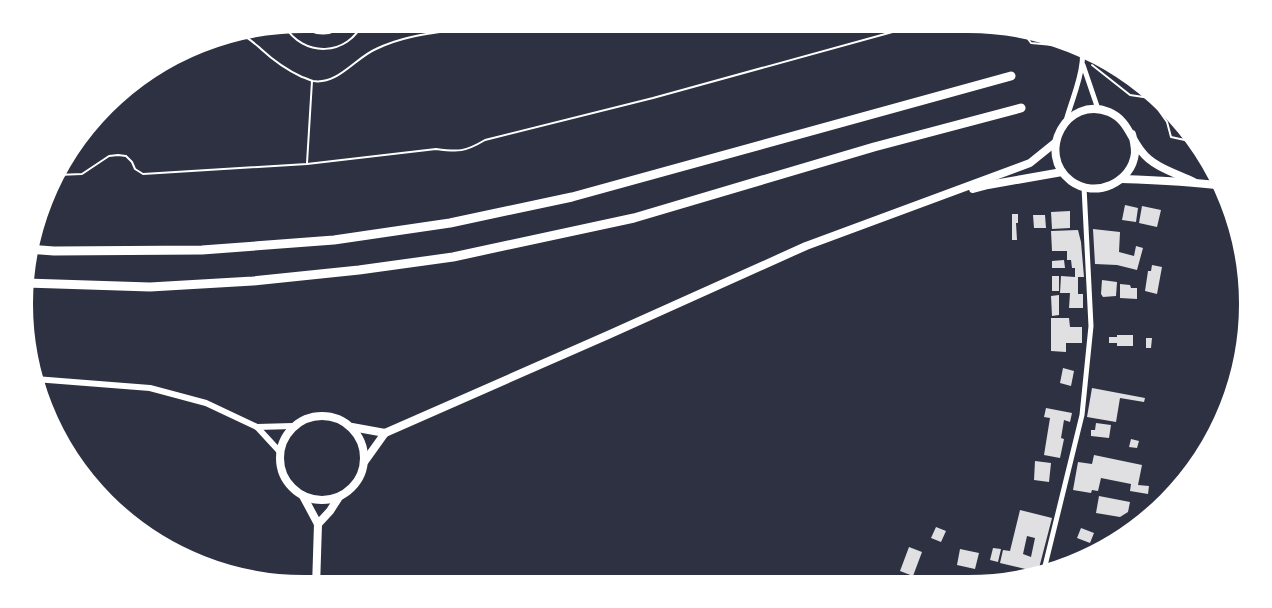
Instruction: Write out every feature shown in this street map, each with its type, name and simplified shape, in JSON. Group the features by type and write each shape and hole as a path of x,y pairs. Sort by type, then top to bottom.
{"highway":[{"path":"35,250 202,250 334,240 450,222 572,196 1011,76"},
{"path":"31,283 150,287 178,286 359,270 453,256 634,218 874,147 1021,108"}],"main road":[{"path":"1132,134 1135,154 1132,163 1121,179 1110,186 1097,189 1084,187 1072,182 1062,172 1057,162 1056,142 1066,122 1075,114 1086,110 1098,109 1118,117 1132,134 1141,152 1152,162 1194,182"},
{"path":"364,461 385,433 806,246 1030,163 1056,142"},
{"path":"932,200 988,185 1062,172"},
{"path":"1121,179 1155,179 1215,185"},
{"path":"314,416 326,416 340,419 352,428 362,443 364,461 357,483 349,491 339,497 327,500 314,500 303,496 292,488 284,478 279,461 284,438 293,426 314,416"},
{"path":"352,428 385,433"},
{"path":"303,496 318,524 316,578"},
{"path":"318,524 339,497"}],"street":[{"path":"313,30 321,33 334,30"},
{"path":"1066,122 1077,87 1082,57"},
{"path":"1082,64 1098,109"},
{"path":"1045,567 1082,415 1091,326 1084,187"},
{"path":"41,379 150,388 206,403 256,427 280,452"},
{"path":"256,427 293,426"}],"path":[{"path":"245,36 287,70 312,81 320,81 333,78 375,49 416,36 452,30"},
{"path":"63,175 82,174 109,156 118,155 126,156 132,162 135,169 143,174 307,164 436,149 465,150 485,140 653,98 899,30"},
{"path":"1026,36 1031,42 1054,44"},
{"path":"1082,57 1130,95 1149,98"},
{"path":"307,164 312,81"},
{"path":"1152,101 1167,122 1171,137 1188,141"}],"building":[{"path":"1125,205 1138,208 1136,222 1122,220"},
{"path":"1142,206 1161,210 1157,227 1139,223"},
{"path":"1070,211 1070,228 1052,229 1051,212"},
{"path":"1012,214 1018,214 1018,223 1016,223 1017,240 1012,240"},
{"path":"1033,215 1045,215 1046,228 1034,228"},
{"path":"1093,229 1120,232 1119,252 1134,256 1136,246 1143,248 1137,270 1117,265 1095,264"},
{"path":"1078,230 1084,277 1078,277 1078,294 1083,294 1083,308 1069,308 1070,293 1060,293 1061,276 1075,277 1075,268 1072,268 1071,260 1067,260 1067,251 1052,251 1051,231"},
{"path":"1064,260 1065,268 1052,268 1052,261"},
{"path":"1152,265 1162,267 1157,294 1145,291 1148,271 1151,271"},
{"path":"1052,276 1059,276 1059,291 1052,291"},
{"path":"1102,280 1117,282 1116,296 1103,297 1101,294"},
{"path":"1120,284 1137,288 1137,299 1120,298"},
{"path":"1059,295 1059,315 1052,316 1051,296"},
{"path":"1051,318 1069,318 1070,327 1082,327 1082,343 1066,343 1066,352 1051,351"},
{"path":"1117,335 1133,335 1133,346 1117,346 1117,343 1109,343 1109,337 1117,337"},
{"path":"1146,338 1152,338 1151,348 1146,348"},
{"path":"1063,368 1074,371 1071,386 1060,383"},
{"path":"1092,388 1145,398 1144,402 1120,398 1116,422 1087,417"},
{"path":"1046,408 1072,413 1070,422 1064,420 1061,438 1064,439 1060,458 1044,455 1050,418 1044,417"},
{"path":"1096,423 1111,425 1109,438 1091,436 1091,430 1095,430"},
{"path":"1131,439 1139,441 1137,448 1129,447"},
{"path":"1094,455 1142,465 1138,485 1149,486 1148,494 1130,491 1131,484 1101,478 1098,491 1092,490 1091,493 1073,490 1078,462 1092,464"},
{"path":"1035,461 1051,463 1049,482 1034,480"},
{"path":"1099,496 1130,502 1128,512 1120,517 1096,513"},
{"path":"1020,510 1052,518 1039,569 1032,571 1000,563 1003,550 1010,551","holes":["1027,536 1035,538 1031,557 1023,554"]},
{"path":"936,527 946,531 941,542 931,538"},
{"path":"1081,528 1094,533 1090,543 1077,538"},
{"path":"909,547 922,552 913,576 900,571"},
{"path":"993,548 1001,549 998,562 990,560"},
{"path":"960,549 979,553 975,569 957,565"}]}
